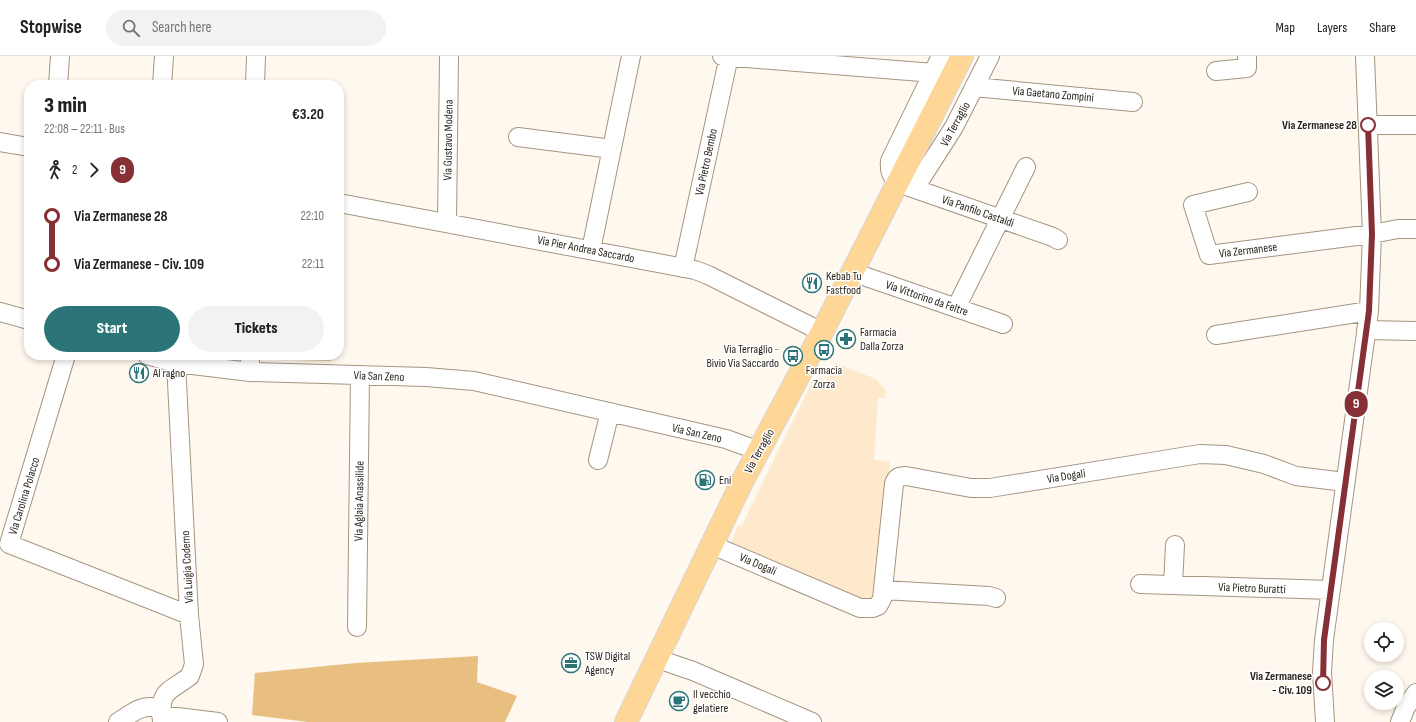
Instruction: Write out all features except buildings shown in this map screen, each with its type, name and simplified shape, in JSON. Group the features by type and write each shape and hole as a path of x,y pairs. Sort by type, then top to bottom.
{"main road":[{"name":"Via Terraglio","path":"626,722 759,451 852,272 906,180 962,56"}],"street":[{"path":"58,80 60,56"},
{"path":"162,80 164,56"},
{"path":"255,80 256,56"},
{"name":"Via Gustavo Modena","path":"447,223 449,56"},
{"path":"591,250 631,56"},
{"path":"727,56 934,73"},
{"name":"Via Pietro Bembo","path":"683,268 727,56"},
{"path":"906,180 892,176 889,169 890,160 934,73 941,56"},
{"name":"Via Terraglio","path":"906,180 954,127 990,56"},
{"path":"1216,71 1247,68 1247,56"},
{"path":"1325,722 1322,672 1324,640 1369,311 1372,234 1365,56"},
{"name":"Via Gaetano Zompini","path":"974,87 1133,102"},
{"path":"1368,125 1416,125"},
{"path":"518,137 612,149"},
{"path":"0,142 24,146"},
{"path":"956,308 1026,167"},
{"name":"Via Panfilo Castaldi","path":"906,180 1058,240"},
{"name":"Via Zermanese","path":"1248,192 1193,205 1209,255 1372,234"},
{"name":"Via Pier Andrea Saccardo","path":"344,204 591,250 708,274 822,332"},
{"path":"1372,234 1398,229 1416,229"},
{"name":"Via Vittorino da Feltre","path":"852,272 1002,324"},
{"path":"1216,335 1369,311"},
{"path":"0,312 24,319"},
{"path":"1366,330 1416,331"},
{"name":"Via Carolina Polacco","path":"65,360 10,544 189,615"},
{"name":"Via San Zeno","path":"165,360 176,363 250,363 360,375 474,381 739,443 759,451"},
{"name":"Via Luigia Codemo","path":"161,715 163,697 169,689 185,680 193,671 176,363"},
{"name":"Via Aglaia Anassilide","path":"357,627 360,375"},
{"path":"598,460 610,412"},
{"name":"Via Dogali","path":"712,545 860,608 873,608 878,606 881,602 894,484 896,479 900,476 971,488 990,488 1200,454 1216,454 1245,459 1296,476 1345,482"},
{"path":"1173,585 1175,545"},
{"name":"Via Pietro Buratti","path":"1140,584 1331,590"},
{"path":"883,590 989,596 996,598"},
{"path":"658,659 693,671 812,722"},
{"path":"1400,722 1406,707 1416,693"},
{"path":"118,722 141,708 151,706 161,715 218,722"}],"shaded area":[{"path":"294,360 331,360 331,361"},
{"path":"835,363 876,379 886,391 885,398 878,398 874,460 890,462 874,599 862,602 730,546 738,525 741,527 812,382 820,378 826,381"},
{"path":"478,656 477,682 517,696 505,722 308,722 252,715 255,673 356,663"}],"bus line":[{"name":"9","path":"1323,683 1322,672 1324,640 1369,311 1372,234 1368,125"}],"place":[{"name":"Via Zermanese 28","path":"1368,125"},
{"name":"Kebab Tu Fastfood","path":"812,283"},
{"name":"Farmacia Dalla Zorza","path":"846,339"},
{"name":"Farmacia Zorza","path":"824,350"},
{"name":"Via Terraglio - Bivio Via Saccardo","path":"793,356"},
{"name":"Al ragno","path":"139,373"},
{"name":"Eni","path":"705,480"},
{"name":"TSW Digital Agency","path":"571,663"},
{"name":"Via Zermanese - Civ. 109","path":"1323,683"},
{"name":"Il vecchio gelatiere","path":"679,701"}]}
